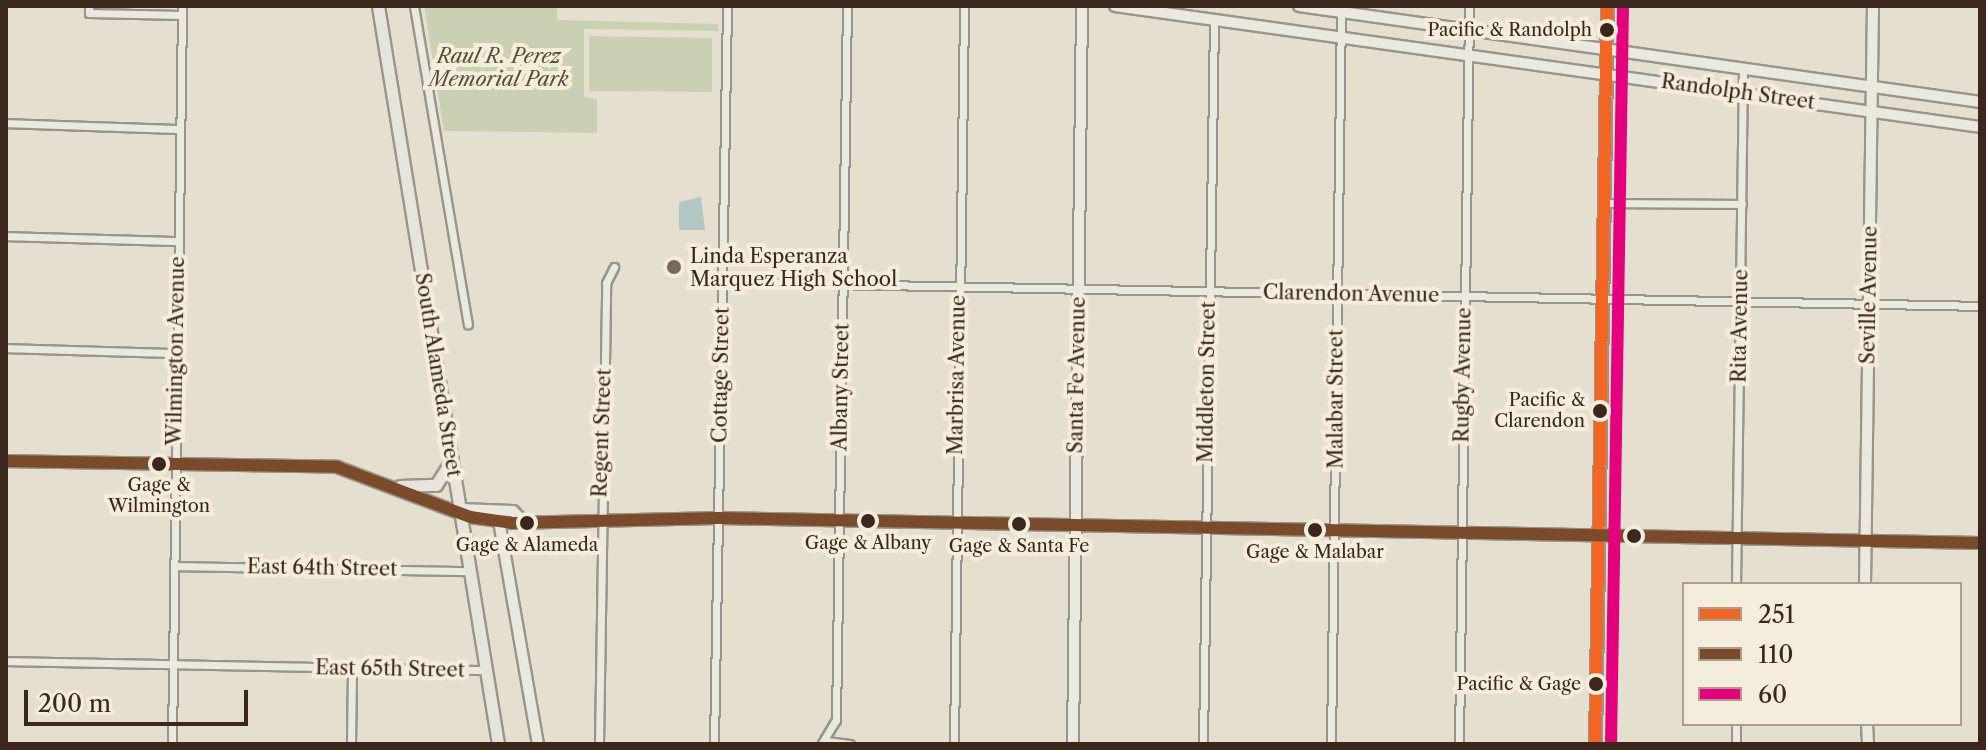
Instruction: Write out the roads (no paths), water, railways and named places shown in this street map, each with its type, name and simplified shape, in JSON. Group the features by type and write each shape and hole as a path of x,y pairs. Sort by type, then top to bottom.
{"main road":[{"name":"South Alameda Street","path":"378,6 450,451 466,511 469,571 498,744"},
{"name":"Santa Fe Avenue","path":"1073,744 1082,6"},
{"name":"Randolph Street","path":"1115,6 1980,127"},
{"name":"Randolph Street","path":"1299,6 1341,9 1606,50 1980,102"},
{"path":"1595,744 1607,6"},
{"name":"Seville Avenue","path":"1865,582 1873,6"},
{"path":"400,486 443,481 450,451"},
{"path":"6,461 337,467 400,486 494,521 718,518 1980,543"},
{"path":"466,511 488,508 521,519"},
{"path":"494,521 538,744"}],"street":[{"name":"Wilmington Avenue","path":"172,744 182,6"},
{"path":"414,6 468,324"},
{"name":"Cottage Street","path":"714,744 727,6"},
{"name":"Albany Street","path":"836,720 847,6"},
{"name":"Marbrisa Avenue","path":"954,744 964,6"},
{"name":"Rugby Avenue","path":"1459,744 1469,6"},
{"name":"Malabar Street","path":"1331,744 1341,9"},
{"path":"89,10 182,15"},
{"name":"Middleton Street","path":"1203,744 1214,20"},
{"name":"Rita Avenue","path":"1736,582 1743,69"},
{"path":"6,123 180,129"},
{"path":"1604,203 1742,204"},
{"path":"6,236 178,241"},
{"name":"Regent Street","path":"599,744 599,519 606,283 614,267"},
{"name":"Clarendon Avenue","path":"723,282 1980,306"},
{"path":"6,348 176,353"},
{"name":"East 64th Street","path":"174,566 469,571"},
{"name":"East 65th Street","path":"6,661 486,670"},
{"path":"351,744 352,669"},
{"path":"822,744 836,720 850,744"},
{"path":"822,744 850,744"}],"place":[{"name":"Pacific & Randolph","path":"1607,30"},
{"name":"Linda Esperanza Marquez High School","path":"674,267"},
{"name":"Pacific & Clarendon","path":"1600,411"},
{"name":"Gage & Wilmington","path":"159,464"},
{"name":"Gage & Albany","path":"868,521"},
{"name":"Gage & Alameda","path":"527,523"},
{"name":"Gage & Santa Fe","path":"1019,524"},
{"name":"Gage & Malabar","path":"1315,530"},
{"name":"Pacific & Gage","path":"1596,684"}],"park label":[{"name":"Raul R. Perez Memorial Park","path":"499,68"}]}
